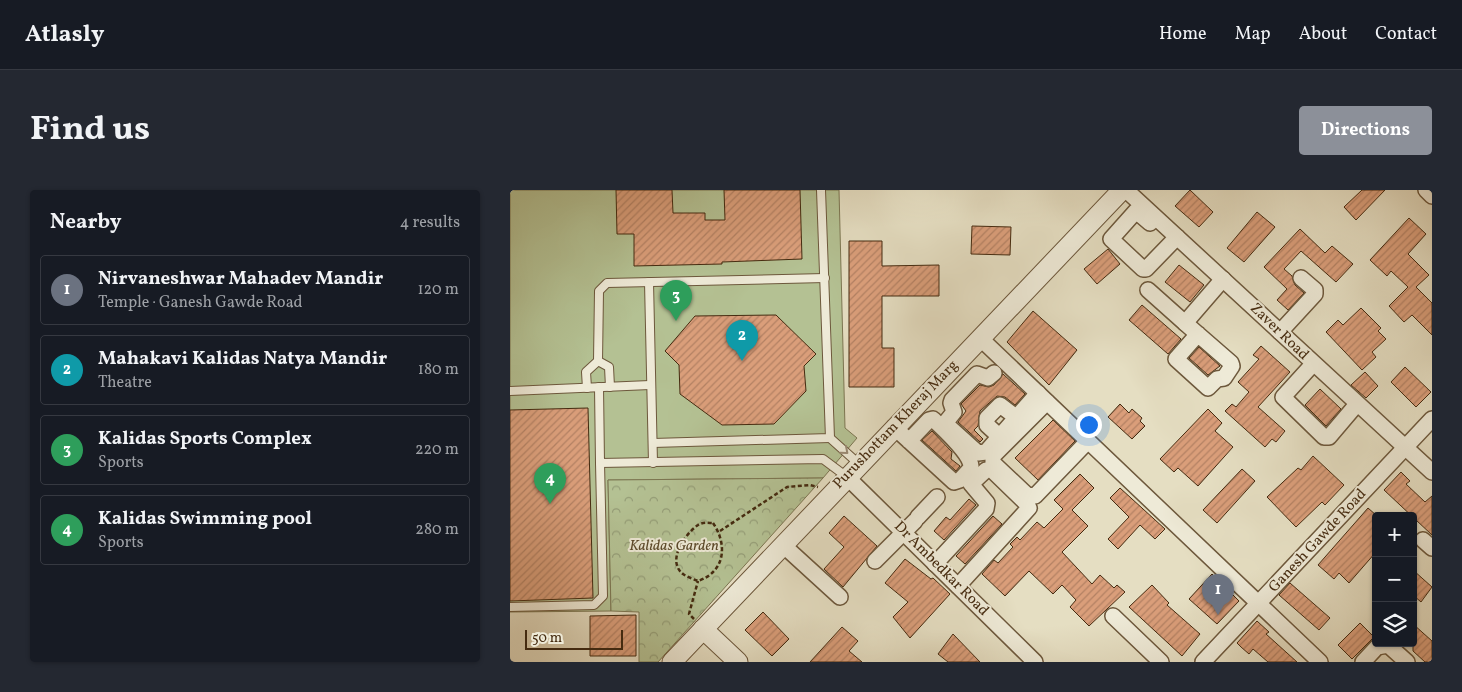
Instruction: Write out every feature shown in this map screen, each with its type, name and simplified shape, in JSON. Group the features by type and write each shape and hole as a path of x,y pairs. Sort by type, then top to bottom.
{"street":[{"name":"Purushottam Kheraj Marg","path":"672,662 830,494 1122,190"},
{"name":"Zaver Road","path":"1126,190 1174,241 1223,279 1432,472"},
{"path":"1426,190 1432,196"},
{"path":"1155,222 1138,211 1123,216 1111,239 1143,269 1146,269 1174,241"},
{"path":"1280,332 1315,294 1315,290 1301,278"},
{"path":"1186,322 1223,279"},
{"path":"1148,290 1198,334"},
{"path":"980,338 1320,662"},
{"path":"1313,364 1283,397 1324,436 1329,437 1357,404"},
{"path":"994,373 988,378 977,374 950,403 954,412 947,425 978,453 986,452 1016,417 1042,397"},
{"path":"1042,397 993,456 993,463 1027,494 1034,496 1088,441"},
{"path":"999,436 987,425 987,418 1000,405 1016,417"},
{"name":"Ganesh Gawde Road","path":"1203,662 1432,419"},
{"path":"892,430 909,442"},
{"path":"892,430 932,467"},
{"name":"Dr Ambedkar Road","path":"853,470 904,533 1035,662"},
{"path":"935,564 986,509 987,503 972,484 986,470 992,470 1029,508 958,586"},
{"path":"875,561 937,497"},
{"path":"783,545 840,597"},
{"path":"1113,616 1161,662"},
{"path":"703,629 738,662"},
{"path":"1363,662 1377,647 1388,645 1407,662"}],"lane":[{"path":"821,190 830,438 853,470"},
{"path":"587,388 586,372 598,361 599,291 607,283 825,278"},
{"path":"649,282 653,463"},
{"path":"598,361 608,367 610,387"},
{"path":"510,392 650,386"},
{"path":"510,607 594,605 603,596 599,387"},
{"path":"653,443 830,438"},
{"path":"600,463 823,458 853,470"}],"path":[{"path":"719,531 787,487 816,486 830,494"},
{"path":"713,522 719,531 723,556 718,568 707,578 698,581 682,574 677,564 677,552 687,534 700,524 713,522"},
{"path":"698,581 689,614 703,629"}],"green space":[{"path":"510,190 839,190 845,428 857,438 823,478 608,480 611,611 510,612"},
{"name":"Kalidas Garden","path":"823,478 658,662 639,662 639,612 611,611 608,480"}],"building":[{"path":"616,190 672,190 673,213 705,213 705,220 725,220 724,190 800,190 802,259 722,262 722,264 634,266 634,234 617,234"},
{"path":"1190,190 1213,212 1199,227 1175,206"},
{"path":"1362,190 1385,190 1356,220 1344,207"},
{"path":"1257,212 1275,227 1244,262 1227,248"},
{"path":"1409,218 1426,234 1408,254 1429,275 1416,287 1432,303 1432,335 1412,315 1404,322 1389,306 1408,287 1391,271 1387,276 1370,260"},
{"path":"972,226 1011,227 1010,255 971,254"},
{"path":"1300,229 1325,253 1332,246 1353,264 1336,282 1301,251 1284,269 1292,276 1295,285 1304,293 1288,310 1277,300 1287,289 1264,267"},
{"path":"849,241 882,241 882,266 939,265 939,296 882,296 882,348 894,348 894,387 849,387"},
{"path":"1108,249 1120,264 1097,284 1084,269"},
{"path":"1179,265 1204,285 1190,302 1165,282"},
{"path":"1142,305 1181,339 1168,354 1129,320"},
{"path":"1361,308 1381,328 1378,331 1386,339 1372,352 1376,357 1362,370 1326,332 1338,320 1343,325"},
{"path":"1033,311 1077,350 1049,385 1007,342"},
{"path":"776,315 816,354 804,366 806,391 774,424 722,425 680,394 679,365 665,351 695,316"},
{"path":"1261,346 1290,372 1258,407 1285,431 1276,442 1272,439 1265,447 1225,411 1232,404 1236,407 1249,392 1238,382 1259,359 1253,355"},
{"path":"1199,347 1220,366 1208,375 1189,358"},
{"path":"1405,367 1431,392 1416,407 1391,382"},
{"path":"1365,372 1378,386 1366,398 1351,385"},
{"path":"1003,374 1025,394 1015,405 1005,397 997,396 980,411 978,426 974,430 983,439 980,442 958,422 966,411 961,404 980,385 989,387 994,385"},
{"path":"1320,389 1341,409 1326,426 1305,405"},
{"path":"1120,404 1129,413 1132,409 1142,418 1140,421 1145,426 1132,439 1108,417"},
{"path":"588,408 593,598 510,601 510,410"},
{"path":"1208,409 1222,423 1215,431 1233,447 1198,486 1178,468 1174,472 1160,459"},
{"path":"1053,420 1075,441 1038,480 1015,458"},
{"path":"932,431 952,452 951,459 960,466 956,471 922,440"},
{"path":"1313,456 1344,485 1325,505 1322,502 1296,527 1267,497 1298,468 1301,470"},
{"path":"1242,469 1255,481 1217,523 1203,510"},
{"path":"1401,472 1410,481 1406,484 1425,502 1432,496 1432,535 1417,521 1417,512 1407,512 1384,490"},
{"path":"1080,474 1094,488 1072,510 1088,526 1062,552 1092,584 1100,575 1114,588 1117,585 1125,592 1089,626 1070,607 1076,600 1062,585 1053,594 1029,571 1005,596 982,574 994,560 998,563 1013,547 1010,544 1017,537 1020,540 1037,522 1044,528 1063,509 1054,500"},
{"path":"1120,488 1165,529 1155,539 1140,525 1118,549 1108,539 1129,517 1110,498"},
{"path":"969,499 976,505 944,540 934,531 946,517 950,520"},
{"path":"1368,508 1373,512 1372,557 1349,583 1339,573 1334,579 1318,565"},
{"path":"844,516 877,546 843,587 824,569 844,547 829,533"},
{"path":"993,516 1002,524 965,564 956,556"},
{"path":"905,559 931,579 933,578 950,594 910,638 893,617 908,602 885,583"},
{"path":"1212,574 1239,601 1217,624 1189,599"},
{"path":"1417,574 1432,587 1421,602 1417,598"},
{"path":"1290,583 1330,618 1319,630 1279,595"},
{"path":"1152,585 1169,603 1167,605 1200,634 1182,656 1129,607"},
{"path":"763,612 789,639 772,656 745,630"},
{"path":"636,615 636,656 590,656 590,616"},
{"path":"1257,621 1269,632 1266,634 1297,662 1268,662 1253,649 1249,654 1237,643"},
{"path":"1360,623 1372,635 1372,639 1352,659 1338,645"},
{"path":"842,627 858,641 849,651 862,662 810,662"},
{"path":"1417,628 1432,641 1432,662 1425,662 1413,651 1413,647 1417,647"},
{"path":"953,634 980,662 948,662 938,654"}],"place":[{"name":"Kalidas Sports Complex","path":"676,321"},
{"name":"Mahakavi Kalidas Natya Mandir","path":"742,361"},
{"name":"Kalidas Swimming pool","path":"550,504"},
{"name":"Nirvaneshwar Mahadev Mandir","path":"1218,615"}]}
